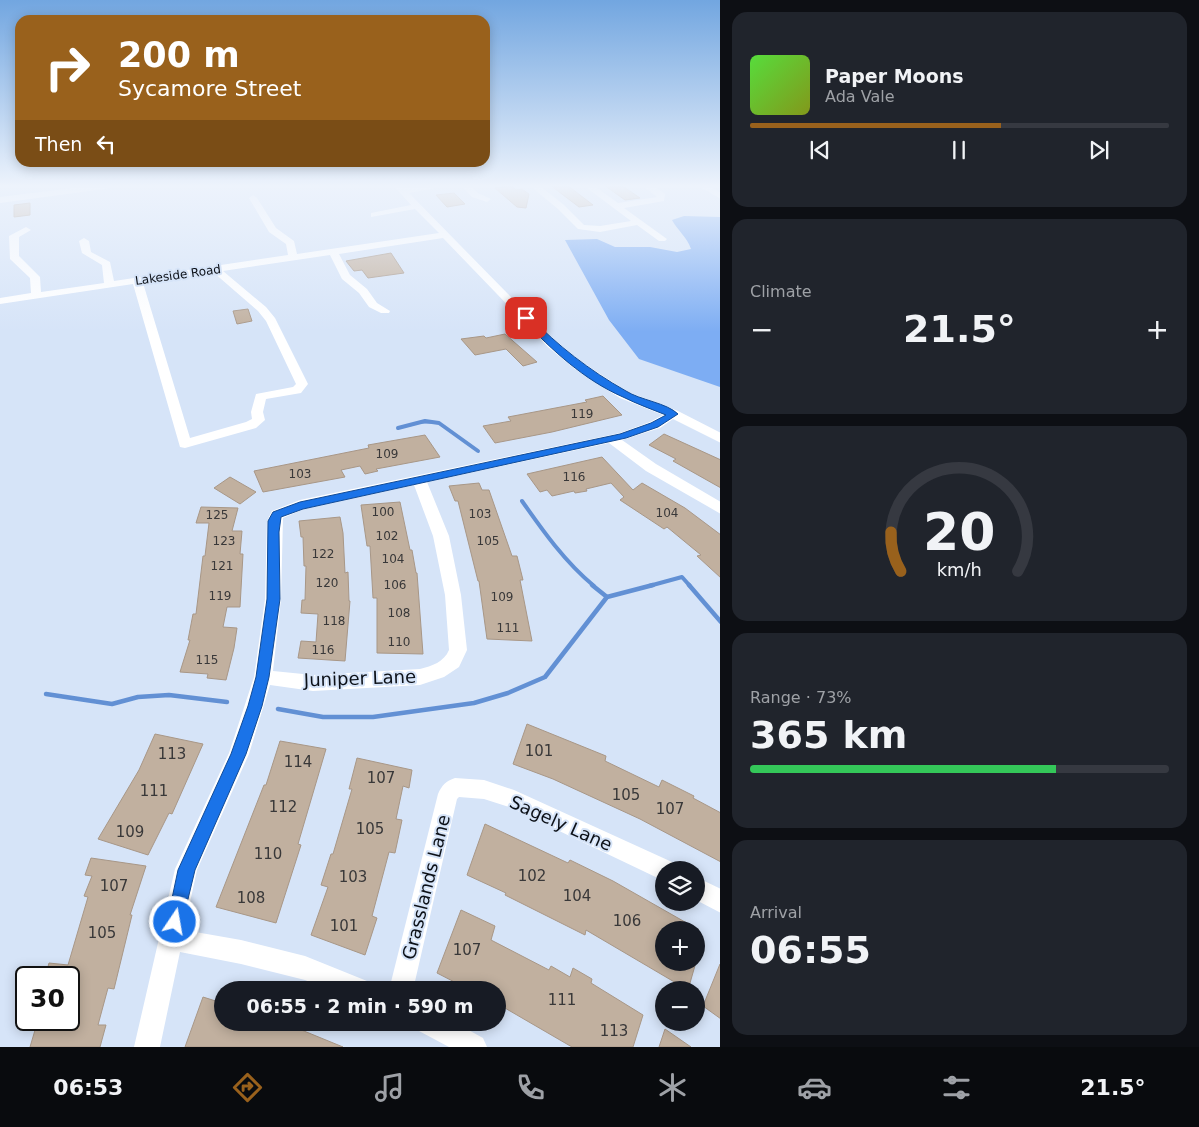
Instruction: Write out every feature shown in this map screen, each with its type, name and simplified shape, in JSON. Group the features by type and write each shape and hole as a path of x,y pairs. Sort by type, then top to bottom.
{"street":[{"path":"18,234 14,236 14,256 35,277 36,296"},
{"path":"278,234 291,243 293,258"},
{"path":"655,234 662,239"},
{"path":"445,235 552,345 579,366 624,395 673,414 720,439"},
{"name":"Lakeside Road","path":"0,301 445,235"},
{"path":"84,241 88,253 107,264 109,285"},
{"path":"333,252 346,277 363,291 373,305 385,311"},
{"path":"137,281 185,444 251,425 259,420 260,397 297,390 302,384 271,320 262,309 215,269"},
{"path":"147,1047 186,870 239,754 263,677 274,599 273,532 274,521 277,515 300,505 612,439 641,431 673,414"},
{"path":"612,439 633,457 698,494 720,509"},
{"name":"Juniper Lane","path":"263,677 313,683 420,677 438,672 453,662 458,650 452,595 441,536 419,480"},
{"name":"Sagely Lane","path":"455,786 470,785 482,788 524,804 655,866"},
{"name":"Grasslands Lane","path":"403,981 448,794 455,786"},
{"path":"705,893 720,902"},
{"path":"172,939 241,952 305,968 336,981"},
{"path":"445,1031 474,1047"}],"shaded area":[{"path":"682,234 720,234 720,387 639,359 609,320 565,240 597,239 615,247 650,247 677,252 691,249"}],"building":[{"path":"391,253 404,273 368,278 362,270 354,271 346,261"},
{"path":"248,309 252,321 237,324 233,311"},
{"path":"505,334 537,362 523,366 506,349 475,355 461,339 484,336 486,338"},
{"path":"603,396 622,415 552,432 495,443 483,426 511,421 508,417 587,402 585,400"},
{"path":"664,434 720,460 720,487 673,461 676,459 649,445"},
{"path":"425,435 440,457 376,469 378,471 365,474 360,466 341,470 345,477 263,492 254,471 369,448 368,445"},
{"path":"602,457 633,490 642,483 685,508 720,534 720,577 697,556 701,555 667,527 664,529 620,500 624,497 611,483 586,489 587,491 575,493 574,491 552,496 547,490 540,492 527,474"},
{"path":"230,477 256,492 240,504 214,488"},
{"path":"479,483 482,490 489,490 512,556 517,556 523,580 520,580 532,641 487,639 479,581 458,501 455,501 449,486"},
{"path":"400,502 417,573 423,654 377,653 377,598 373,598 370,546 367,546 361,505"},
{"path":"201,507 238,508 232,531 242,531 240,554 243,554 240,607 227,607 223,627 237,628 226,680 207,678 208,674 180,672 190,640 188,640 193,614 196,614 203,556 205,556 209,523 196,523"},
{"path":"340,517 343,533 345,573 348,572 350,601 345,661 298,658 301,641 316,642 318,614 301,613 302,600 305,600 306,566 304,566 303,537 301,537 299,521"},
{"path":"527,724 606,756 605,761 659,787 662,780 694,796 693,798 720,812 720,861 640,819 553,779 513,764"},
{"path":"155,734 203,744 172,814 169,813 148,855 98,839 139,770"},
{"path":"280,741 326,749 298,844 301,845 276,923 216,907 264,785 266,785"},
{"path":"357,758 412,770 409,788 403,786 396,819 402,820 395,853 389,852 372,916 377,918 365,955 311,935 328,887 321,885 331,854 333,854 352,789 349,789"},
{"path":"485,824 568,863 570,860 613,881 655,905 655,911 666,911 683,921 655,921 655,971 586,930 585,935 505,895 506,893 467,875"},
{"path":"91,858 146,866 130,915 132,915 114,989 108,988 98,1025 106,1025 100,1047 30,1047 35,1031 80,1031 80,966 48,966 49,963 68,965 88,897 84,896 92,876 85,875"},
{"path":"461,910 495,926 491,940 549,970 551,966 570,977 573,968 592,979 591,983 643,1015 633,1047 572,1047 506,1009 506,981 453,981 437,973"},
{"path":"720,964 720,1018 705,1007 705,1001"},
{"path":"656,971 693,971 691,981 673,981"},
{"path":"203,997 214,1000 214,1031 304,1031 343,1047 185,1047"},
{"path":"664,1031 668,1031 691,1047 659,1047"}],"waterway":[{"path":"398,428 425,421 439,423 478,451"},
{"path":"422,422 431,422"},
{"path":"522,501 546,535 583,577 594,586"},
{"path":"649,586 682,577 690,586"},
{"path":"592,585 607,597"},
{"path":"607,597 653,585"},
{"path":"689,585 720,621"},
{"path":"278,709 323,717 373,717 474,703 508,693 545,677 607,597"},
{"path":"46,694 112,704 138,697 169,695 227,702"}],"route":[{"path":"175,922 186,870 239,754 263,677 274,599 273,532 274,521 277,515 289,508 300,505 623,436 641,431 673,414 624,395 579,366 552,345 526,318"}]}
